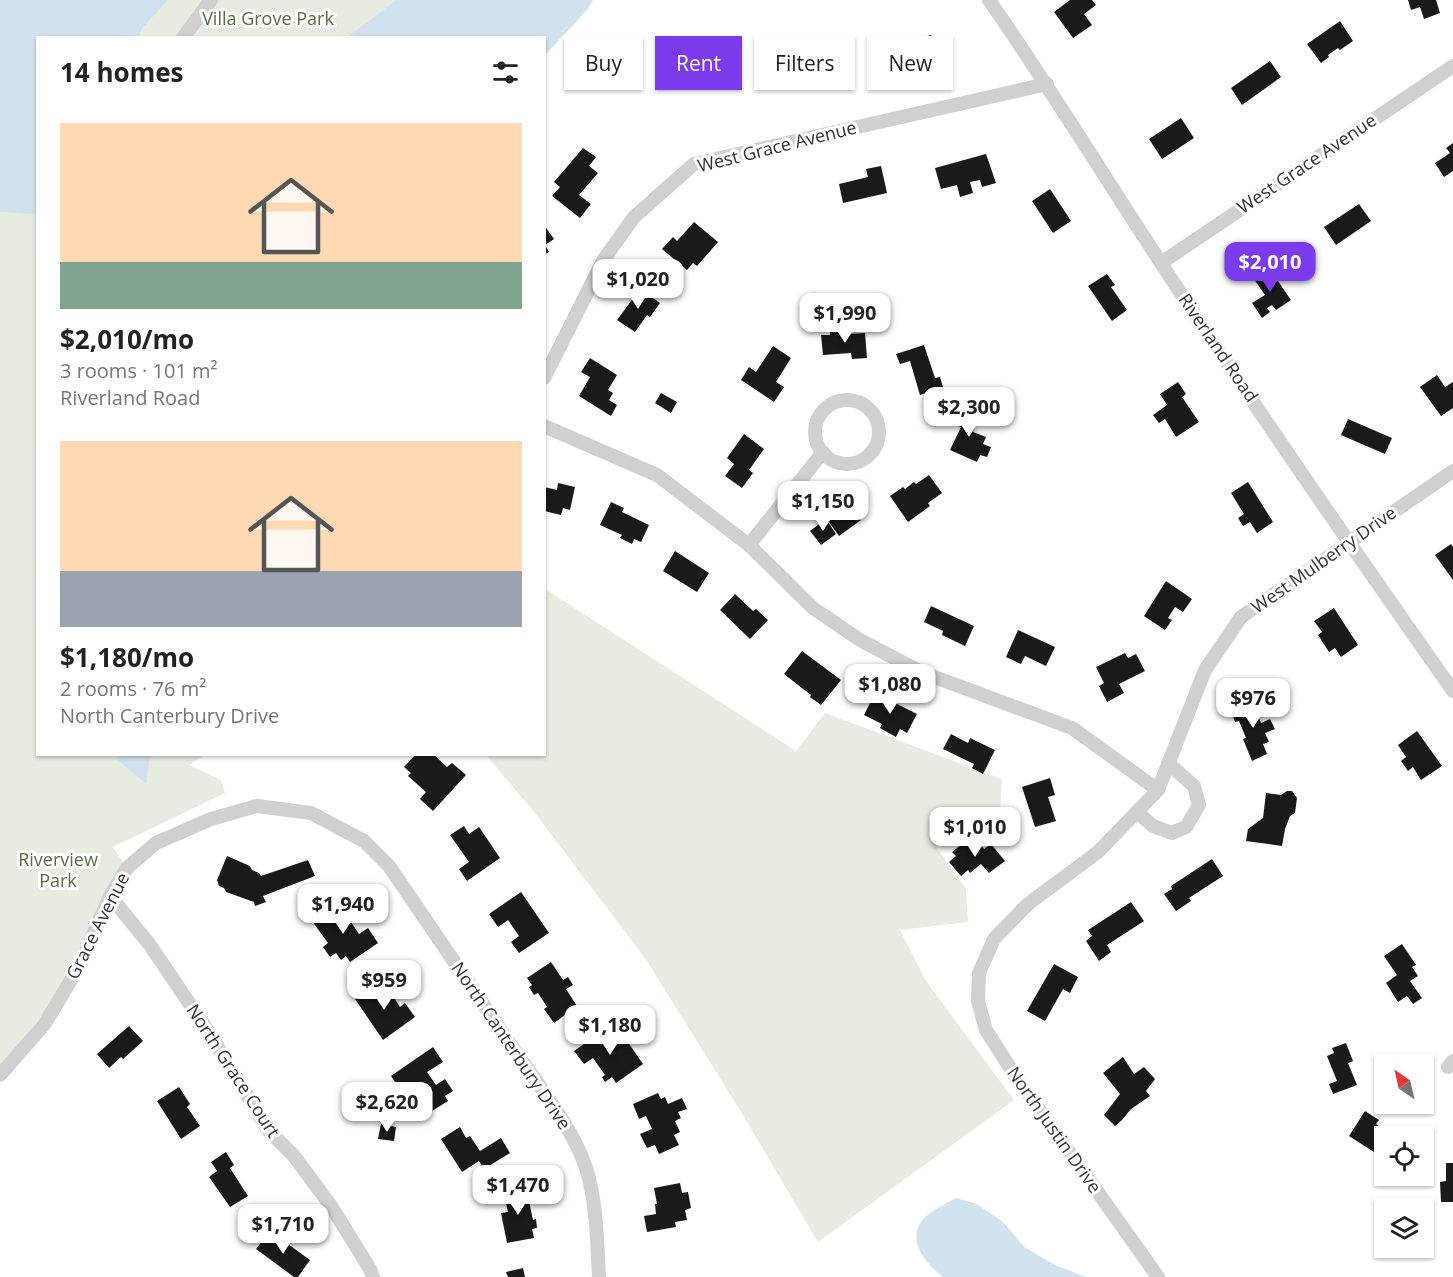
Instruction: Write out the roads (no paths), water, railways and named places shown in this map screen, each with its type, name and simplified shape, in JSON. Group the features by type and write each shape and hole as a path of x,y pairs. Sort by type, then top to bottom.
{"street":[{"path":"184,36 211,0"},
{"name":"Riverland Road","path":"989,0 1047,84 1161,263 1349,542 1453,691"},
{"name":"West Grace Avenue","path":"1161,263 1453,66"},
{"name":"West Grace Avenue","path":"546,374 604,259 634,217 694,164 1047,84"},
{"path":"838,401 859,402 875,416 879,436 870,454 851,463 840,463 823,452 817,443 815,433 821,413 829,406 838,401"},
{"path":"546,427 657,475 749,544 813,608 860,640 921,672 1072,728 1158,790"},
{"path":"749,544 823,452"},
{"name":"West Mulberry Drive","path":"979,973 994,939 1021,911 1098,852 1158,790 1205,670 1241,617 1453,471"},
{"path":"1137,812 1153,826 1172,833 1186,827 1198,805 1194,786 1168,763"},
{"name":"Grace Avenue","path":"0,1075 44,1025 80,965 110,896 127,868 156,843 212,819 257,806 311,813 364,842 389,866"},
{"name":"North Canterbury Drive","path":"389,866 538,1084 578,1149 592,1191 597,1227 599,1277"},
{"name":"North Grace Court","path":"110,896 150,945 210,1034 268,1130 294,1156 331,1206 373,1277"},
{"name":"North Justin Drive","path":"979,973 978,1001 986,1030 1014,1074 1158,1277"}],"water":[{"path":"0,0 168,0 142,29 139,36 36,36 36,215 0,212"},
{"path":"396,0 593,0 587,10 546,54 546,36 348,36"},
{"path":"116,756 150,756 146,784 119,761"},
{"path":"956,1198 977,1204 1003,1222 1024,1247 1055,1265 1086,1277 943,1277 921,1253 916,1237 917,1230 928,1215"}],"park label":[{"name":"Villa Grove Park","path":"268,19"},
{"name":"Riverview Park","path":"58,870"}]}
